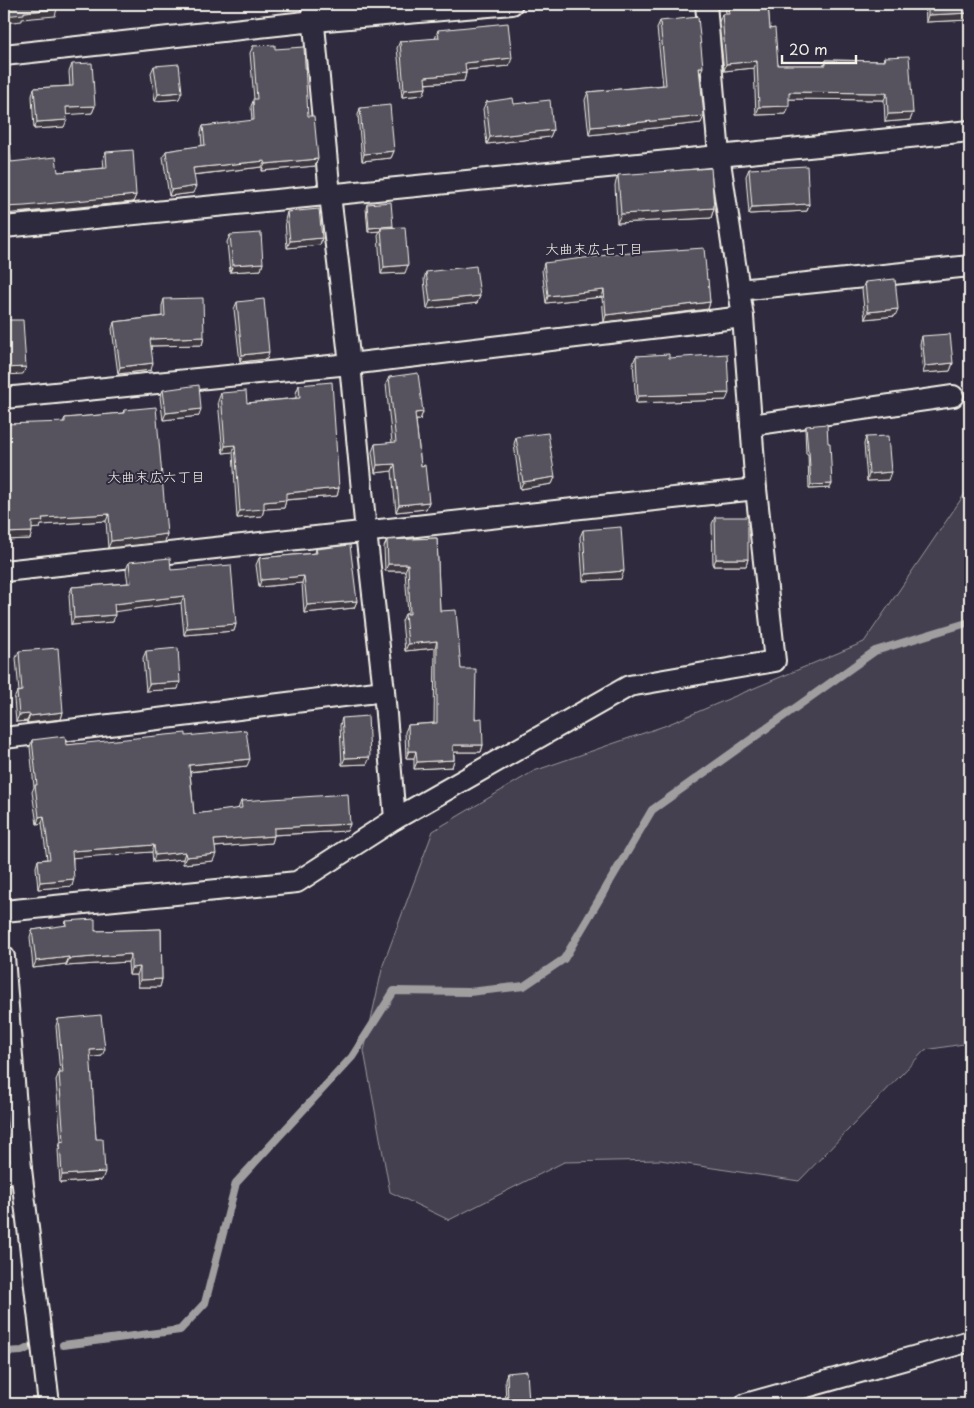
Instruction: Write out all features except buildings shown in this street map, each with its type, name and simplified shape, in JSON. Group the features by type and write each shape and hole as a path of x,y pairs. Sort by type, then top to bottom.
{"street":[{"path":"4,55 313,12 512,4"},
{"path":"4,911 297,882 395,819 629,686 776,661 756,489 743,317 719,155 706,4"},
{"path":"313,12 330,195 350,364 384,691 395,819"},
{"path":"4,227 970,131"},
{"path":"738,290 970,266"},
{"path":"4,398 350,364 743,317"},
{"path":"751,425 953,396"},
{"path":"4,571 756,489"},
{"path":"4,738 384,691"},
{"path":"4,957 13,1172 49,1404"},
{"path":"746,1404 970,1342"}],"shaded area":[{"path":"970,486 970,1043 925,1050 799,1181 660,1160 564,1162 449,1220 390,1192 364,1051 383,965 433,831 534,771 664,726 864,642"}],"waterway":[{"path":"63,1345 180,1330 205,1303 236,1183 352,1057 394,991 469,992 524,986 564,959 652,810 875,651 970,622"},
{"path":"4,1352 22,1351 28,1348"}],"district":[{"name":"大曲末広七丁目","path":"594,248"},
{"name":"大曲末広六丁目","path":"156,476"}]}
